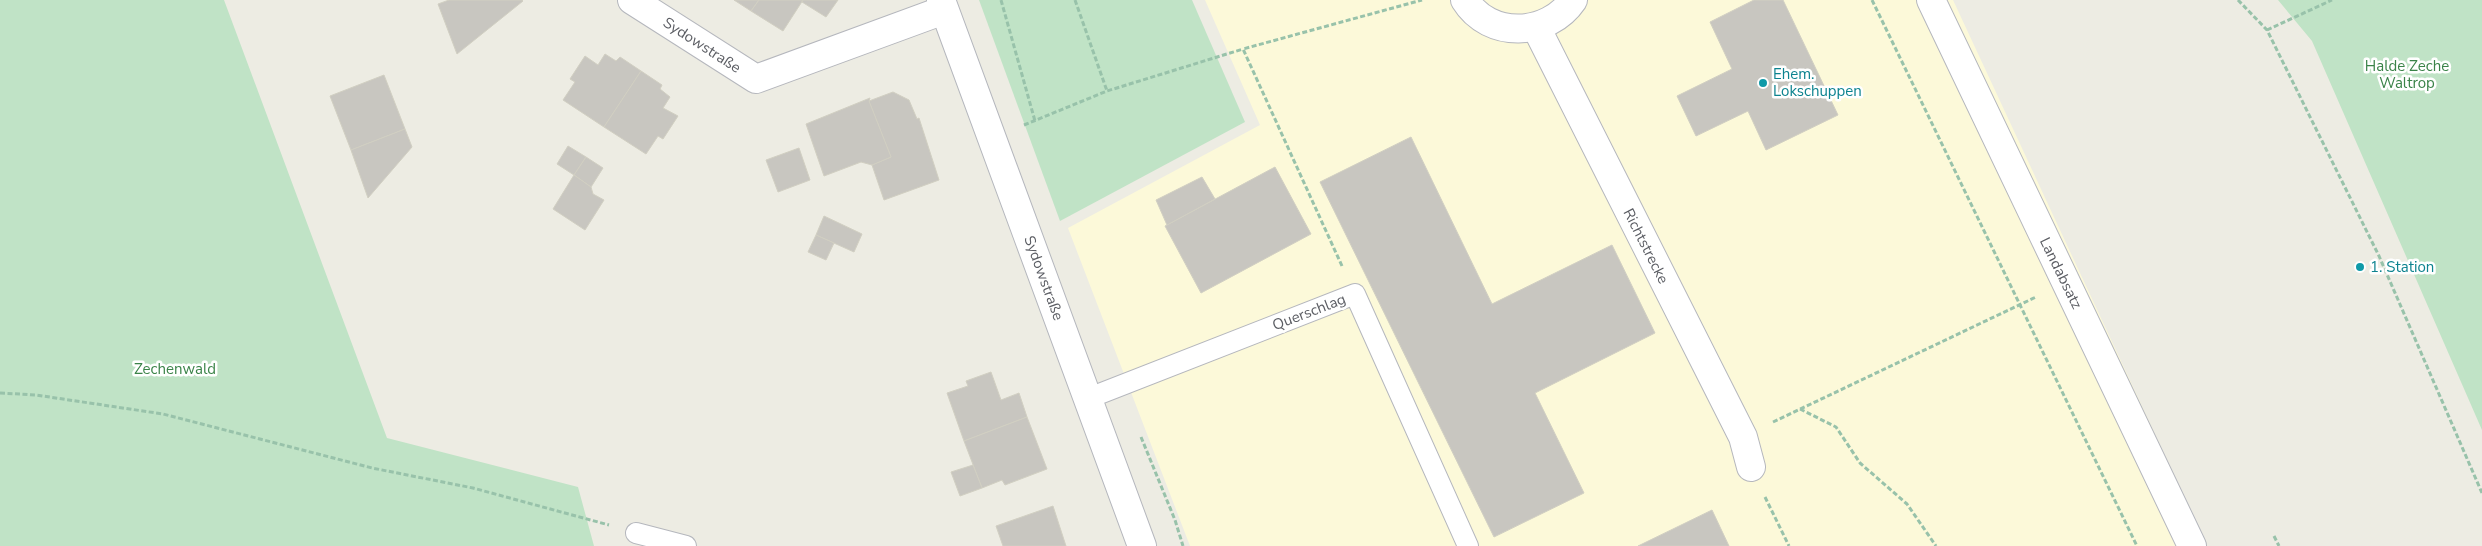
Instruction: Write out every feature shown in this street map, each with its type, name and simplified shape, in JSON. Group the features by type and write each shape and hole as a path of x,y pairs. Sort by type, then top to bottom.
{"street":[{"name":"Sydowstraße","path":"632,0 756,79 943,5 1142,546"},
{"path":"1465,0 1482,18 1499,26 1517,29 1536,27 1552,20 1567,8 1573,0"},
{"name":"Landabsatz","path":"1931,0 2192,546"},
{"name":"Richtstrecke","path":"1536,27 1743,437 1751,467"}],"lane":[{"name":"Querschlag","path":"1089,398 1355,294 1468,546"},
{"path":"636,533 686,546"}],"path":[{"path":"1001,0 1035,121"},
{"path":"1075,0 1107,91"},
{"path":"992,136 1035,121 1107,91 1243,49 1422,0"},
{"path":"1872,0 2137,546"},
{"path":"2238,0 2267,30 2379,256 2482,493"},
{"path":"2267,30 2332,0"},
{"path":"1243,49 1355,294"},
{"path":"1743,437 2019,303 2066,284"},
{"path":"0,392 36,395 163,414 372,468 473,488 636,533"},
{"path":"1800,409 1836,427 1860,462 1907,504 1936,546"},
{"path":"1751,467 1789,546"},
{"path":"2274,536 2279,546"}],"shaded area":[{"path":"1205,0 1953,0 2207,546 1190,546 1068,228 1260,125"}],"green space":[{"name":"Zechenwald","path":"0,0 224,0 387,438 578,487 594,546 0,546"},
{"path":"979,0 1192,0 1245,122 1060,221"},
{"name":"Halde Zeche Waltrop","path":"2278,0 2482,0 2482,430 2312,41"}],"building":[{"path":"449,0 523,1 457,54 438,4"},
{"path":"734,0 759,0 751,11"},
{"path":"759,0 803,0 783,31 751,11"},
{"path":"803,0 838,0 826,17 802,2"},
{"name":"Ehem. Lokschuppen","path":"1754,0 1783,0 1838,115 1766,150 1748,111 1696,136 1677,96 1732,69 1710,22"},
{"path":"605,54 616,61 620,57 641,71 604,127 563,100 575,82 570,79 585,56 598,65"},
{"path":"641,71 662,85 660,89 670,97 663,108 678,116 663,139 658,136 646,154 604,127"},
{"path":"384,75 405,129 351,150 330,96"},
{"path":"893,92 909,100 917,119 919,118 939,180 884,200 872,165 891,157 869,101"},
{"path":"870,98 869,101 891,157 872,165 861,162 824,176 806,124"},
{"path":"405,129 412,147 368,198 351,150"},
{"path":"1411,137 1492,304 1612,245 1655,333 1535,393 1584,493 1494,537 1320,182"},
{"path":"568,146 586,157 574,175 557,164"},
{"path":"799,148 810,180 778,192 766,160"},
{"path":"586,157 603,168 591,187 574,175"},
{"path":"1275,167 1311,234 1201,293 1165,226"},
{"path":"574,175 591,187 593,194 604,200 585,230 553,209"},
{"path":"1202,177 1215,199 1167,225 1156,200"},
{"path":"824,216 862,234 854,252 816,235"},
{"path":"816,235 834,243 826,260 808,252"},
{"path":"991,372 1001,400 1019,393 1027,417 964,441 947,393 968,386 966,381"},
{"path":"1027,417 1047,469 1005,485 1002,480 982,488 964,441"},
{"path":"973,465 982,488 960,496 951,472"},
{"path":"1053,506 1066,546 1003,546 996,526"},
{"path":"1712,510 1729,546 1638,546"}],"place":[{"name":"Ehem. Lokschuppen","path":"1763,83"},
{"name":"1. Station","path":"2360,267"}]}
